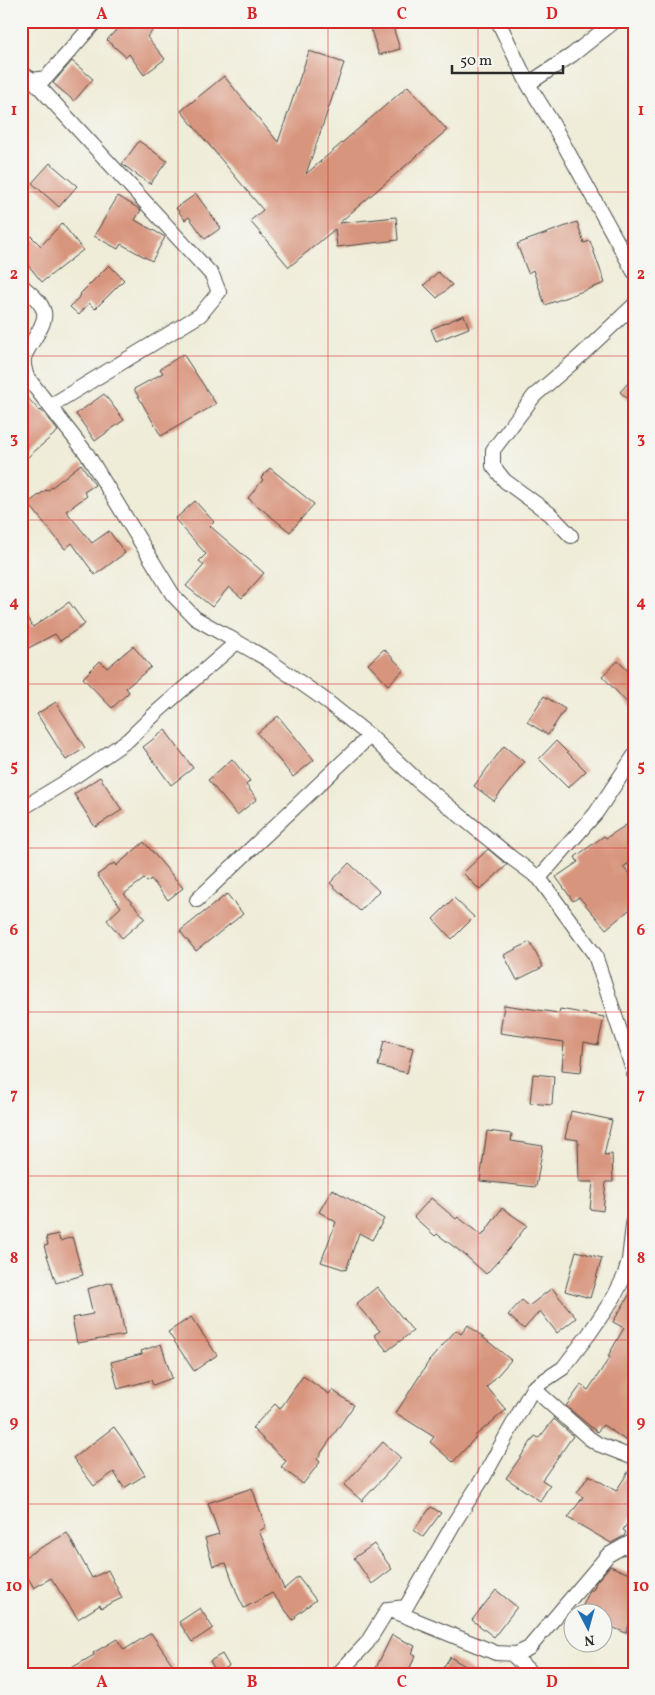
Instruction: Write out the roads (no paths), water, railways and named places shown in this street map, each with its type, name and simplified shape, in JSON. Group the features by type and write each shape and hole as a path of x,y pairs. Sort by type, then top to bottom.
{"street":[{"path":"27,77 39,80 46,78 96,21"},
{"path":"498,21 528,84 551,121 634,272"},
{"path":"528,84 572,56 615,21"},
{"path":"27,77 212,275 219,292 200,315 50,406"},
{"path":"21,285 40,303 44,312 44,319 24,358 27,377 87,454 173,595 195,618 267,658 325,700 370,736 417,780 513,859 540,878 595,955 634,1073"},
{"path":"571,536 550,514 504,481 493,466 493,450 534,396 578,358 634,304"},
{"path":"21,809 77,776 128,740 158,710 236,642"},
{"path":"197,900 370,736"},
{"path":"540,878 596,813 634,756"},
{"path":"388,1609 406,1607 454,1523 483,1478 533,1388 563,1368 609,1305 624,1277 629,1260 634,1217"},
{"path":"533,1388 589,1438 598,1444 634,1458"},
{"path":"388,1609 496,1653 517,1654 530,1648 608,1555 634,1539"},
{"path":"338,1674 366,1643 388,1609"},
{"path":"512,1654 532,1674"}]}
